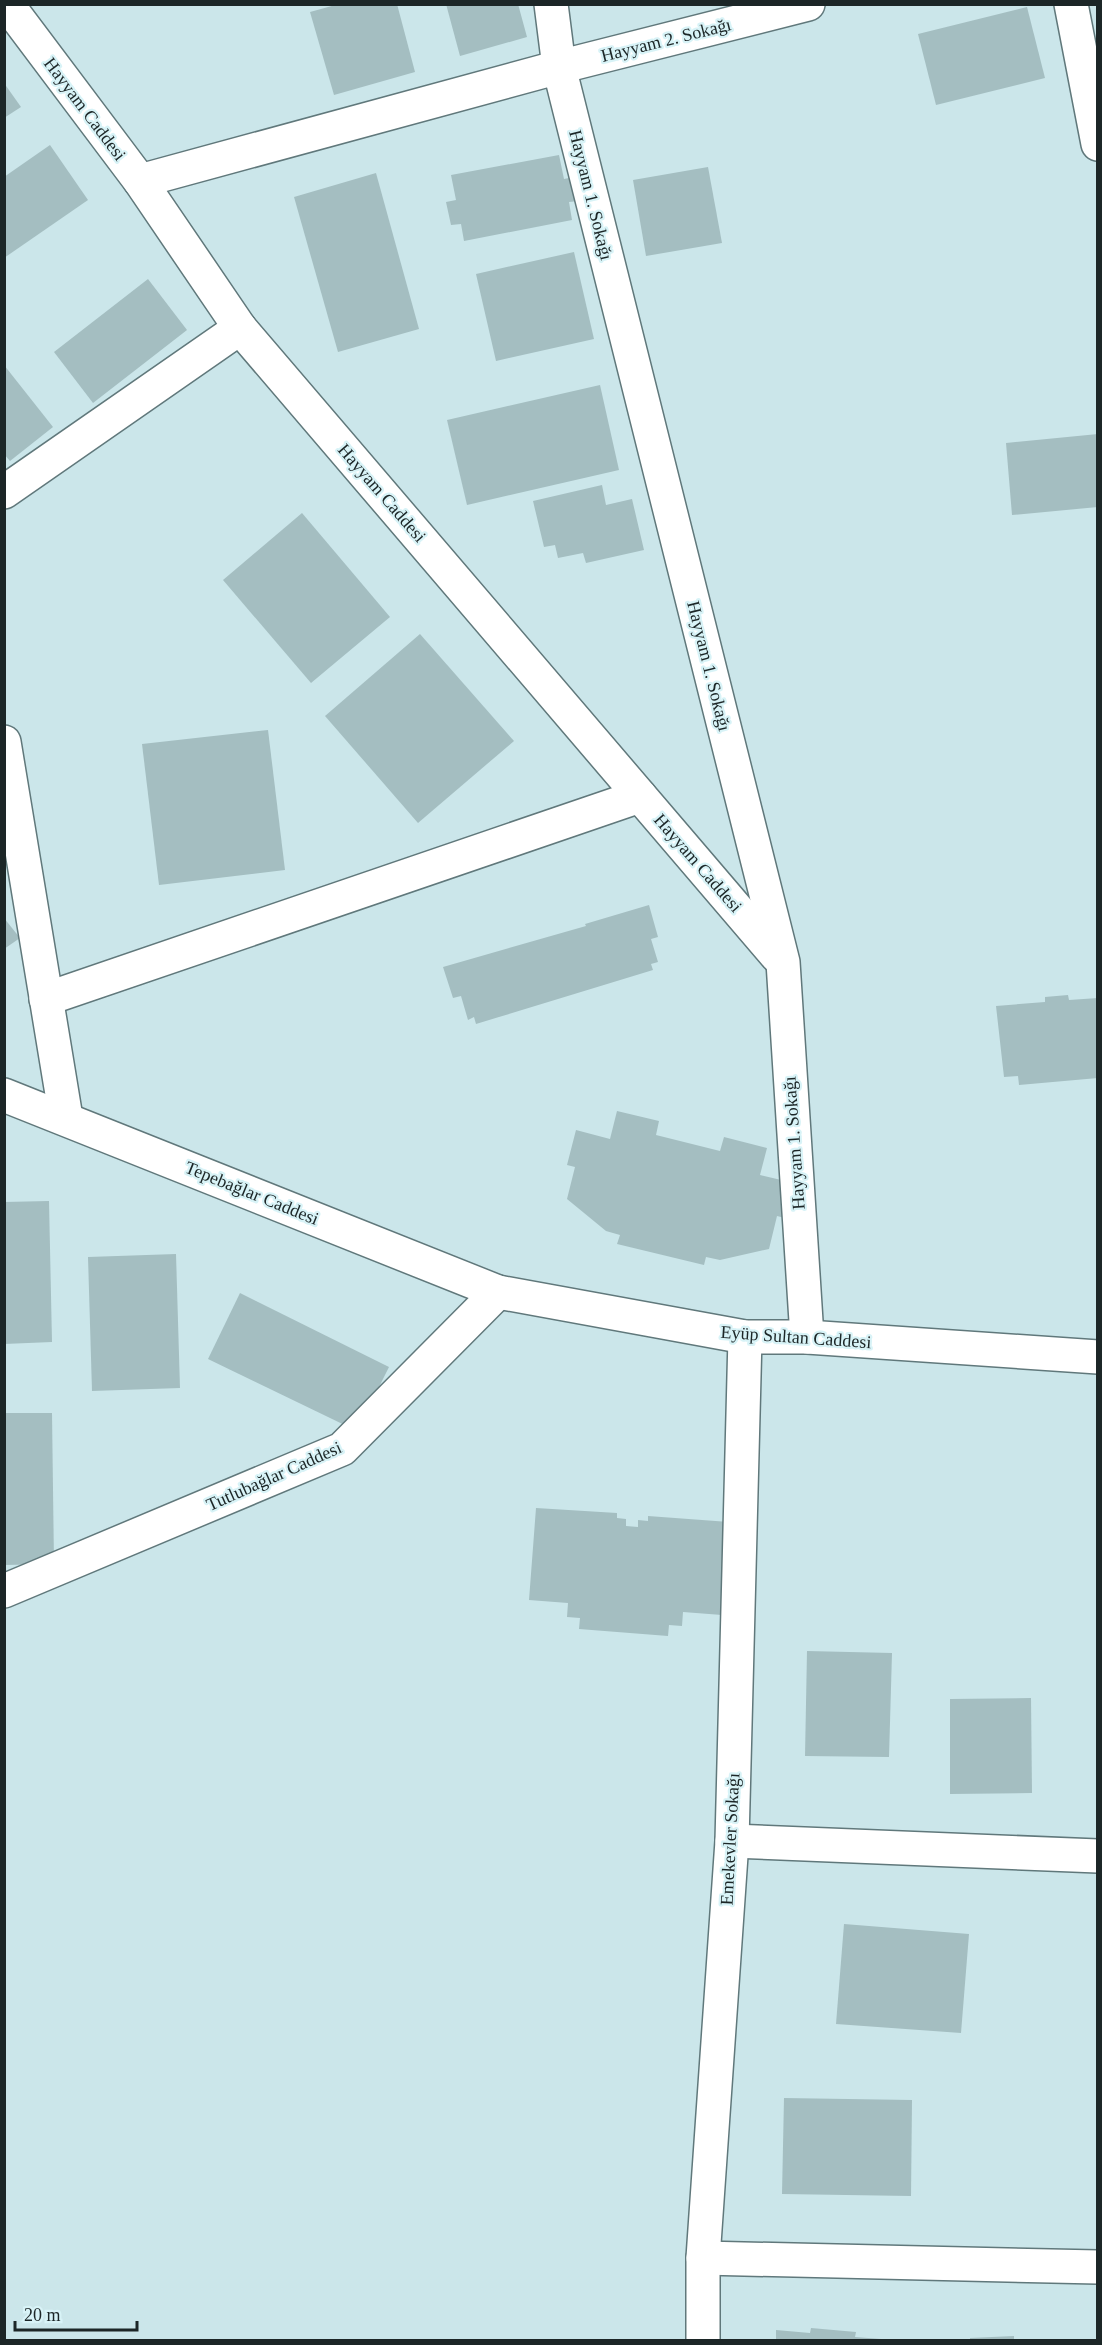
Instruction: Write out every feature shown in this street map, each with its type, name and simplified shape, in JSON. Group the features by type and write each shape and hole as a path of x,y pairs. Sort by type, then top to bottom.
{"street":[{"name":"Hayyam Caddesi","path":"7,4 140,181 240,327 783,962"},
{"name":"Hayyam 1. Sokağı","path":"551,4 559,67 783,962 807,1337"},
{"name":"Hayyam 2. Sokağı","path":"140,181 559,67 808,4"},
{"path":"1071,4 1098,144"},
{"path":"4,492 240,327"},
{"path":"4,742 66,1118"},
{"path":"46,999 640,796"},
{"name":"Tepebağlar Caddesi","path":"4,1095 498,1292"},
{"name":"Eyüp Sultan Caddesi","path":"498,1292 745,1337 807,1337 1098,1357"},
{"name":"Tutlubağlar Caddesi","path":"4,1591 342,1449 498,1292"},
{"name":"Emekevler Sokağı","path":"703,2340 703,2258 732,1841 745,1337"},
{"path":"732,1841 1098,1856"},
{"path":"703,2258 1098,2266"}],"building":[{"path":"339,4 397,4 415,72 334,95 310,12"},
{"path":"446,4 518,4 527,37 460,56"},
{"path":"1027,7 1045,78 936,105 918,34"},
{"path":"4,83 21,107 4,118"},
{"path":"50,145 88,200 4,258 4,177"},
{"path":"559,155 564,179 574,177 579,201 569,202 572,220 464,241 461,224 451,225 446,202 456,200 451,175"},
{"path":"708,167 722,243 646,256 633,180"},
{"path":"376,173 419,329 338,352 294,197"},
{"path":"574,252 594,339 496,361 476,274"},
{"path":"148,279 187,330 93,403 54,352"},
{"path":"4,365 53,427 10,461 4,454"},
{"path":"600,385 619,470 467,505 447,420"},
{"path":"1098,434 1098,507 1012,515 1006,443"},
{"path":"602,485 606,505 632,499 644,550 586,563 583,553 558,558 555,545 544,547 533,501"},
{"path":"302,513 390,617 311,683 223,580"},
{"path":"420,634 514,741 418,823 325,716"},
{"path":"268,730 285,870 159,885 142,744"},
{"path":"649,905 658,937 651,939 658,962 651,964 653,970 476,1024 474,1017 468,1020 461,996 453,998 443,967 586,926 585,924"},
{"path":"4,918 20,938 4,949"},
{"path":"1068,995 1069,1000 1098,998 1098,1078 1019,1085 1018,1076 1004,1077 996,1006 1045,1002 1045,997"},
{"path":"617,1111 659,1121 656,1135 720,1151 724,1137 767,1148 760,1175 794,1183 785,1218 777,1216 769,1249 720,1260 706,1257 704,1265 617,1244 620,1235 606,1231 567,1199 575,1167 567,1165 576,1130 610,1139"},
{"path":"49,1201 52,1342 4,1344 4,1202"},
{"path":"176,1254 180,1388 92,1391 88,1257"},
{"path":"240,1293 389,1367 357,1431 208,1359"},
{"path":"4,1413 52,1413 54,1564 4,1565"},
{"path":"536,1508 617,1513 617,1518 626,1519 626,1526 638,1527 638,1520 648,1521 648,1516 729,1522 722,1615 683,1612 682,1626 669,1625 668,1636 579,1629 580,1618 567,1617 568,1603 529,1600"},
{"path":"807,1651 892,1653 889,1757 805,1756"},
{"path":"1031,1698 1032,1793 950,1794 950,1699"},
{"path":"844,1924 969,1934 961,2033 836,2024"},
{"path":"784,2098 912,2100 911,2196 782,2194"},
{"path":"811,2328 856,2332 855,2337 881,2340 776,2340 776,2330 810,2333"},
{"path":"1014,2336 1014,2340 970,2340 970,2338"}]}
